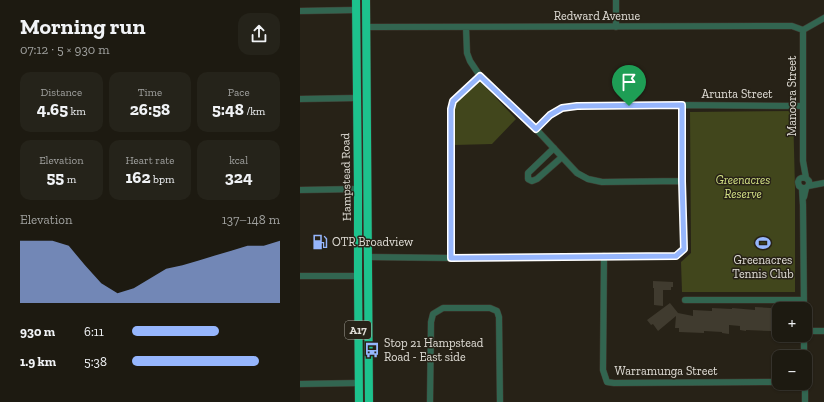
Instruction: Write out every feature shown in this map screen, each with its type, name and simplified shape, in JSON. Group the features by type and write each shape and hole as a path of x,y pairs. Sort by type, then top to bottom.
{"highway":[{"name":"Hampstead Road","path":"356,0 359,402"},
{"name":"Hampstead Road","path":"366,0 370,402"},
{"path":"356,10 366,10"},
{"path":"356,27 367,27"},
{"path":"357,98 367,98"},
{"path":"358,189 368,190"},
{"path":"358,257 368,257"},
{"path":"358,276 369,276"},
{"path":"359,383 370,383"}],"street":[{"path":"616,0 616,27"},
{"path":"300,11 356,10"},
{"path":"803,30 824,18"},
{"name":"Redward Avenue","path":"367,27 792,26 803,30"},
{"path":"466,27 467,53 470,61 480,76 536,129 577,173 588,179 602,182 682,181"},
{"name":"Manoora Street","path":"803,30 805,183 803,205 804,300"},
{"path":"451,258 451,109 453,101 480,76"},
{"path":"300,99 357,98"},
{"path":"368,257 451,258 676,256 684,249 682,105"},
{"name":"Arunta Street","path":"536,129 550,115 562,108 577,106 803,106"},
{"path":"554,148 528,173 528,179 532,182 537,179 562,157"},
{"path":"805,183 823,183"},
{"path":"300,190 358,189"},
{"name":"Warramunga Street","path":"604,256 603,370 607,382 772,382"},
{"path":"300,276 358,276"},
{"path":"684,300 804,300"},
{"path":"430,402 431,322 433,314 443,308 490,308 497,311 499,317 500,402"},
{"path":"812,331 824,331"},
{"path":"300,384 359,383"}],"green space":[{"path":"480,81 516,119 492,144 454,145 455,104"},
{"name":"Greenacres Reserve","path":"793,111 795,292 682,292 681,262 691,253 690,112"}],"building":[{"path":"653,281 673,282 673,287 671,287 671,290 663,290 663,306 654,305"},
{"path":"670,303 678,313 693,316 693,310 712,311 712,308 755,310 755,307 771,308 771,331 746,331 740,330 740,326 729,325 729,334 704,331 704,333 679,332 679,328 675,328 676,316 658,331 653,324 651,325 647,320"}],"place":[{"name":"OTR Broadview","path":"320,242"},
{"name":"Greenacres Tennis Club","path":"763,243"},
{"name":"Stop 21 Hampstead Road - East side","path":"372,350"}],"route":[{"path":"480,76 536,129 550,115 562,108 577,106 629,106 682,105 684,249 676,256 451,258 451,109 453,101 480,76"}]}
